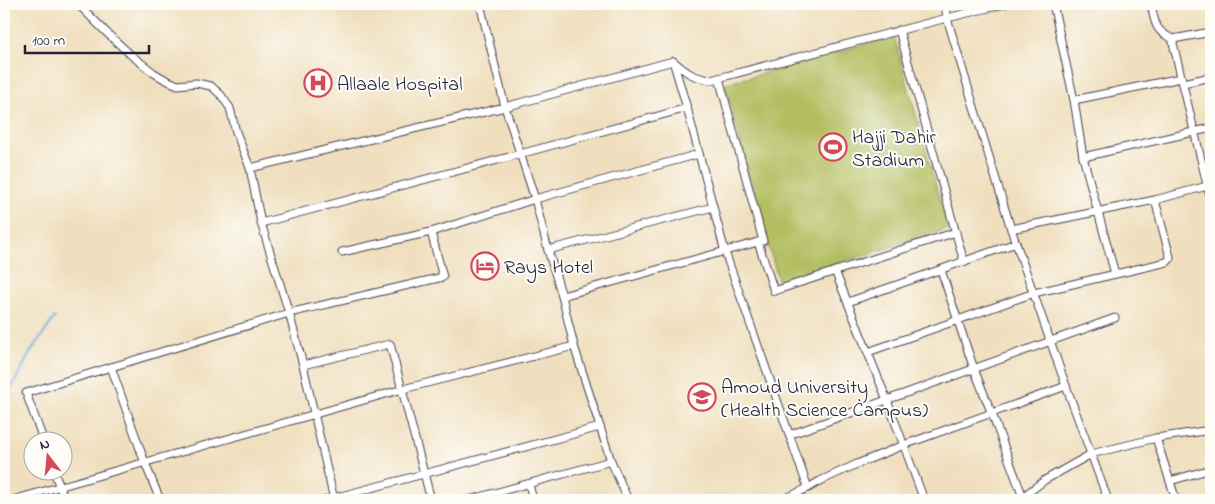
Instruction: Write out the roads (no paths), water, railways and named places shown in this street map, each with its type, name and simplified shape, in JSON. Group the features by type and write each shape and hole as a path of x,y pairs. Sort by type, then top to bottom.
{"street":[{"path":"78,4 131,55 160,76 178,85 196,83 211,86 221,95 230,108 236,132 250,168 261,223 303,365 331,500 600,427"},
{"path":"480,4 505,107 535,199 574,346 600,427 628,500"},
{"path":"945,4 947,18 1011,229 1108,500"},
{"path":"673,61 688,73 698,78 711,80 1005,4"},
{"path":"1054,4 1074,100 1083,157 1115,274"},
{"path":"1151,4 1156,25 1161,34 1172,39 1211,32"},
{"path":"900,30 964,262"},
{"path":"1172,39 1194,132 1210,185 1211,201"},
{"path":"250,168 505,107 673,61"},
{"path":"673,61 724,252 808,488"},
{"path":"1074,100 1182,80 1211,77"},
{"path":"562,296 763,241 719,78"},
{"path":"261,223 687,108"},
{"path":"1083,157 1211,128"},
{"path":"342,252 431,232 535,199 699,154"},
{"path":"1011,229 1156,200 1210,185"},
{"path":"868,352 1034,292 1167,262 1170,259 1156,200"},
{"path":"548,250 713,207"},
{"path":"40,432 26,393 289,313 443,277 431,232"},
{"path":"758,242 774,291 956,232"},
{"path":"848,302 1016,243"},
{"path":"941,270 974,369 1022,499 1045,480 1091,454 1156,438 1211,430"},
{"path":"835,271 887,400 924,500"},
{"path":"788,434 1115,318"},
{"path":"303,365 390,344 431,500"},
{"path":"16,499 403,389 574,346"},
{"path":"111,367 160,500"},
{"path":"782,500 857,464 904,445 1066,386"},
{"path":"1156,438 1176,500"},
{"path":"469,500 612,461"},
{"path":"1170,481 1211,469"},
{"path":"58,482 65,500"},
{"path":"529,484 533,500"},
{"path":"799,492 802,500"}],"waterway":[{"path":"4,419 8,394 30,353 55,317"}],"place":[{"name":"Allaale Hospital","path":"318,83"},
{"name":"Hajji Dahir Stadium","path":"833,147"},
{"name":"Rays Hotel","path":"485,266"},
{"name":"Amoud University (Health Science Campus)","path":"702,397"}]}
